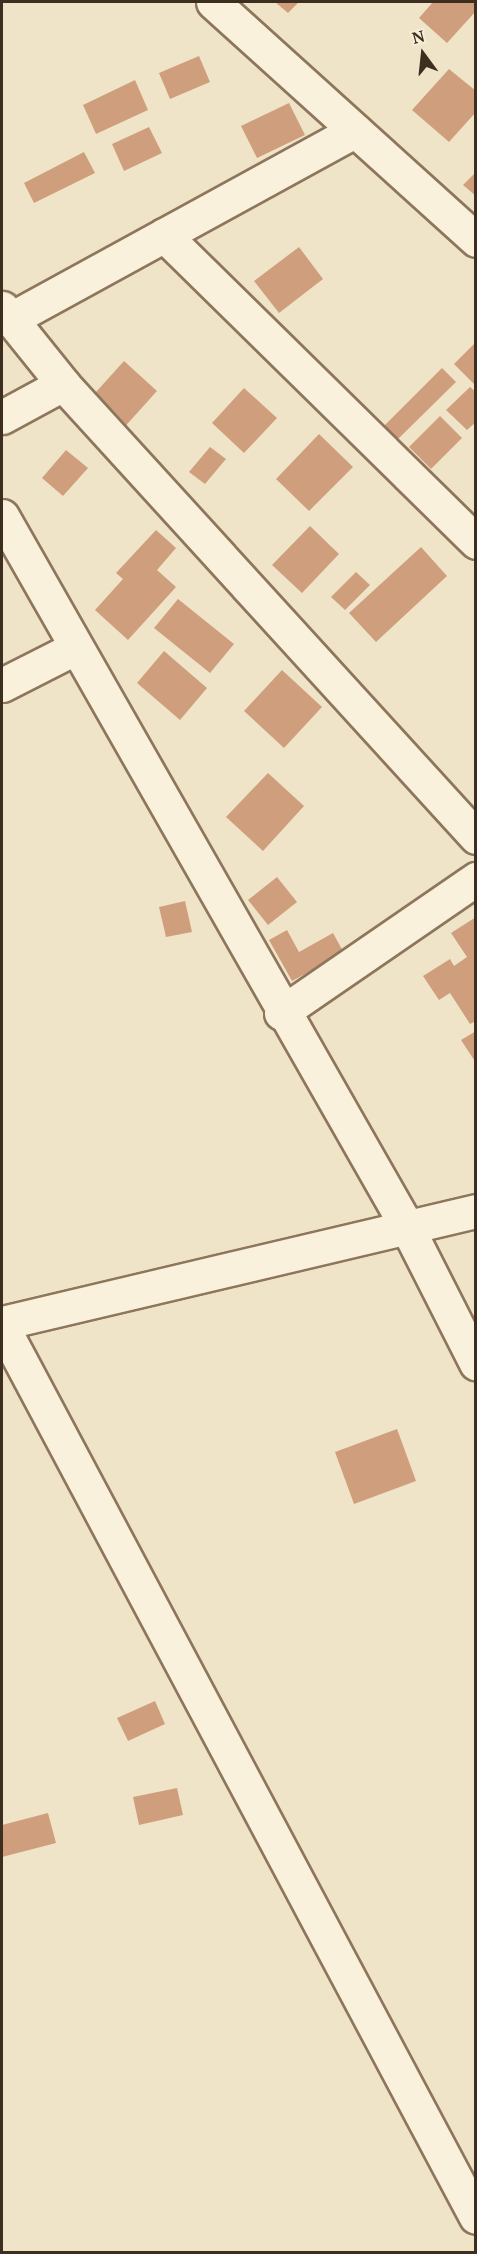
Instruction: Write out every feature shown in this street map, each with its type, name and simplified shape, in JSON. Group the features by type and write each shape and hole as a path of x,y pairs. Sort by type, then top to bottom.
{"street":[{"path":"213,2 476,240"},
{"path":"355,130 165,235 6,313 63,384 476,837"},
{"path":"165,235 476,542"},
{"path":"2,417 63,384"},
{"path":"2,516 281,1013 407,1227 476,1363"},
{"path":"2,685 75,648"},
{"path":"281,1013 476,879"},
{"path":"476,1211 2,1325 476,2217"}],"building":[{"path":"275,2 299,2 288,13"},
{"path":"433,2 476,3 476,11 447,43 419,18"},
{"path":"199,56 210,82 170,99 159,73"},
{"path":"449,69 476,91 476,112 449,142 412,110"},
{"path":"135,80 148,110 96,134 83,105"},
{"path":"289,103 305,135 257,158 241,126"},
{"path":"149,127 162,153 124,171 112,144"},
{"path":"84,152 95,173 34,203 24,183"},
{"path":"476,172 476,196 463,185"},
{"path":"299,247 323,279 279,313 254,281"},
{"path":"476,342 476,386 454,364"},
{"path":"124,361 157,391 121,431 87,402"},
{"path":"442,368 456,382 397,440 384,426"},
{"path":"470,387 476,392 476,422 467,430 446,410"},
{"path":"244,388 277,418 244,453 212,423"},
{"path":"440,416 462,438 431,469 409,447"},
{"path":"319,434 353,467 309,511 276,479"},
{"path":"210,447 226,459 205,484 189,472"},
{"path":"66,450 88,468 63,496 42,478"},
{"path":"310,526 339,554 302,593 272,565"},
{"path":"156,530 176,548 157,570 176,587 128,640 95,610 123,579 116,573"},
{"path":"421,547 447,576 376,642 349,613"},
{"path":"356,572 370,585 345,610 331,597"},
{"path":"178,599 234,644 210,673 154,628"},
{"path":"164,651 207,688 180,720 137,683"},
{"path":"282,670 322,707 284,748 244,711"},
{"path":"268,773 304,806 263,851 226,817"},
{"path":"277,877 297,902 268,925 248,900"},
{"path":"185,901 192,932 166,937 159,907"},
{"path":"476,917 476,1021 470,1024 450,993 439,1000 423,976 450,959 454,966 467,957 451,933"},
{"path":"287,930 299,952 333,933 344,953 292,981 269,940"},
{"path":"476,1031 476,1063 461,1040"},
{"path":"397,1429 416,1481 354,1504 335,1452"},
{"path":"155,1701 165,1724 128,1741 117,1718"},
{"path":"177,1788 183,1815 139,1825 133,1797"},
{"path":"48,1813 56,1843 2,1857 2,1825"}]}
